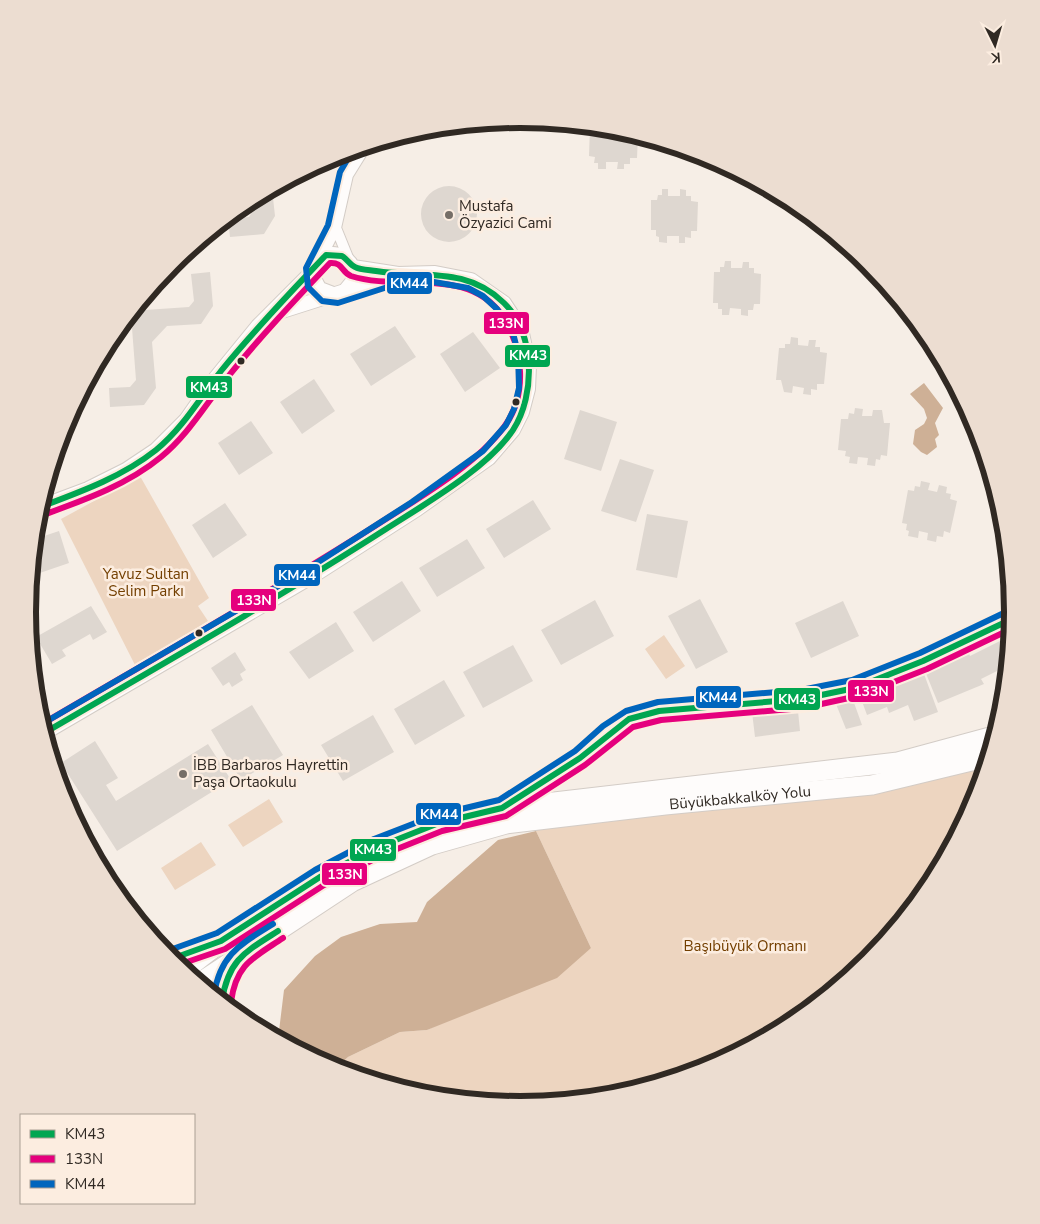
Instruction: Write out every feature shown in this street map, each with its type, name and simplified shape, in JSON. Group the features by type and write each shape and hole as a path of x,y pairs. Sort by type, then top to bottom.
{"highway":[{"name":"Büyükbakkalköy Yolu","path":"220,942 320,877 378,847 439,823 502,808 898,762 987,738"},
{"name":"Büyükbakkalköy Yolu","path":"205,979 352,882 432,845 506,824 665,804 872,785 981,758"},
{"path":"490,829 502,808"},
{"path":"180,956 220,942"},
{"path":"190,965 220,942"},
{"path":"223,993 223,986 233,961"}],"street":[{"path":"338,293 320,289 316,284 317,264 336,228 348,175 360,156"},
{"path":"336,228 351,263 353,281 338,293"},
{"path":"49,504 96,486 126,470 156,450 186,420 214,380 258,326 317,264 332,253 351,263 398,274 435,273 471,280 504,303 522,330 529,366 528,389 522,412 513,430 489,458 401,519 311,577 51,729"},
{"path":"258,326 279,312 398,274"},
{"path":"502,808 580,758 609,732 629,719 659,711 802,699 855,688 923,661 1004,623"}],"green space":[{"name":"Yavuz Sultan Selim Parkı","path":"140,476 209,598 198,606 208,621 136,667 61,519"},
{"path":"664,635 685,666 666,679 645,649"},
{"name":"Başıbüyük Ormanı","path":"980,759 967,797 939,854 922,881 884,931 839,976 814,996 762,1031 734,1046 705,1059 645,1079 583,1092 552,1095 488,1095 457,1092 395,1079 343,1062 348,1057 400,1032 427,1030 591,948 536,831 545,825"},
{"path":"269,799 283,822 243,847 228,825"},
{"path":"201,842 216,865 175,890 161,868"}],"shaded area":[{"path":"924,383 943,408 935,423 939,435 935,439 937,447 927,455 913,444 915,430 924,424 927,418 924,409 910,394"},
{"path":"536,831 591,948 557,978 427,1030 400,1032 348,1057 343,1062 280,1032 284,990 315,956 341,937 380,924 417,922 427,902 498,840"}],"building":[{"path":"590,133 638,143 637,158 630,158 630,164 624,164 624,169 617,169 618,162 606,162 606,169 598,169 598,163 594,163 595,157 589,156"},
{"name":"Mustafa Özyazici Cami","path":"449,186 469,194 477,214 469,234 449,242 429,234 421,214 429,194"},
{"path":"662,189 668,189 668,196 680,196 680,189 686,190 686,196 691,196 691,201 698,202 697,231 691,231 691,238 685,237 685,243 679,243 679,236 667,236 667,243 659,242 656,230 651,230 651,200 657,200 658,195 662,195"},
{"path":"273,196 275,216 264,234 230,237 229,226 240,218 249,217 254,209"},
{"path":"725,261 731,261 731,268 742,268 743,262 749,262 749,268 754,268 754,273 761,274 760,304 754,304 753,310 748,310 748,316 741,315 741,309 730,308 729,315 722,315 722,309 718,309 718,303 713,303 714,272 720,272 720,267 724,267"},
{"path":"210,272 213,306 201,324 167,326 152,342 156,388 144,405 110,407 109,388 130,387 136,380 132,328 145,310 189,307 194,301 191,274"},
{"path":"395,326 416,357 371,386 350,354"},
{"path":"473,332 500,368 465,392 440,354"},
{"path":"791,337 798,338 798,345 808,346 809,340 816,340 815,347 820,347 820,352 827,353 824,384 817,384 817,390 811,389 811,395 803,394 804,388 793,386 792,393 784,392 781,380 776,380 779,348 785,348 785,344 790,344"},
{"path":"314,379 335,411 302,434 280,402"},
{"path":"855,408 863,409 862,416 872,416 873,410 882,410 884,423 890,423 887,456 881,455 880,460 876,459 875,466 867,465 868,458 858,457 857,464 849,463 850,457 845,456 846,451 838,450 841,419 848,419 849,413 854,414"},
{"path":"580,410 617,422 601,471 564,459"},
{"path":"251,421 273,453 239,475 218,443"},
{"path":"620,459 654,470 636,522 601,511"},
{"path":"921,481 930,483 928,490 937,492 939,485 947,487 946,493 951,494 950,499 957,501 950,533 944,531 943,537 937,536 936,542 927,540 928,533 919,531 918,538 908,536 907,524 902,523 908,490 914,491 915,486 920,487"},
{"path":"533,500 551,529 504,558 486,529"},
{"path":"225,503 247,535 213,558 192,525"},
{"path":"647,514 688,521 677,578 636,570"},
{"path":"59,531 69,563 38,574 40,549 42,537"},
{"path":"467,539 485,568 437,597 419,568"},
{"path":"402,581 421,611 373,642 353,612"},
{"path":"700,599 728,652 696,669 668,616"},
{"path":"595,600 614,636 561,665 541,630"},
{"path":"843,601 859,636 811,658 795,623"},
{"path":"91,606 107,632 93,640 90,634 62,650 66,656 52,664 37,637"},
{"path":"336,622 354,651 309,679 289,652"},
{"path":"1003,639 1001,669 981,679 984,684 938,703 925,671 968,651 970,656"},
{"path":"513,645 533,681 483,708 463,672"},
{"path":"235,652 246,670 240,674 243,680 232,687 229,682 223,686 211,668"},
{"path":"924,674 938,712 914,721 908,705 889,713 887,707 867,715 860,696 898,680 900,684"},
{"path":"444,680 465,716 415,745 394,709"},
{"path":"853,700 862,725 846,729 836,704"},
{"path":"252,705 283,755 241,780 211,730"},
{"path":"775,708 776,714 798,711 800,731 755,737 752,712"},
{"path":"373,715 394,752 343,781 321,745"},
{"path":"95,741 118,778 106,785 116,801 208,744 231,780 117,851 61,763"}],"transit line":[{"name":"KM44","path":"49,720 306,570 412,502 483,451 506,425 514,409 519,388 518,353 513,333 497,309 483,296 468,288 434,282 400,283 338,303 322,301 308,287 306,268 328,225 340,172 347,161"},
{"name":"KM43","path":"49,503 115,476 156,450 175,432 246,341 326,255 342,256 353,266 362,269 443,276 475,283 490,291 504,303 522,331 527,347 529,365 526,399 513,430 488,458 437,497 344,555 51,729"},
{"name":"133N","path":"47,513 120,484 161,457 180,439 252,348 330,263 337,264 351,276 370,280 453,285 472,291 489,301 503,317 510,329 515,343 520,372 517,401 504,427 478,455 409,505 334,552 49,720"},
{"name":"KM44","path":"173,949 217,933 315,870 374,839 436,815 499,800 575,751 603,726 626,711 658,702 801,690 852,680 920,653 1004,613"},
{"name":"KM43","path":"180,956 221,941 320,877 378,847 439,823 502,808 580,758 629,719 659,711 802,699 855,688 923,661 1004,623"},
{"name":"133N","path":"186,962 225,949 324,885 382,855 442,831 506,816 585,765 633,727 661,720 803,708 858,696 927,669 1003,633"},
{"name":"KM44","path":"216,988 221,969 234,952 242,944 273,924"},
{"name":"KM43","path":"224,994 229,976 240,959 256,945 278,931"},
{"name":"133N","path":"231,1000 233,989 242,970 255,957 283,938"}],"place":[{"name":"Mustafa Özyazici Cami","path":"449,215"},
{"name":"İBB Barbaros Hayrettin Paşa Ortaokulu","path":"183,774"}]}
